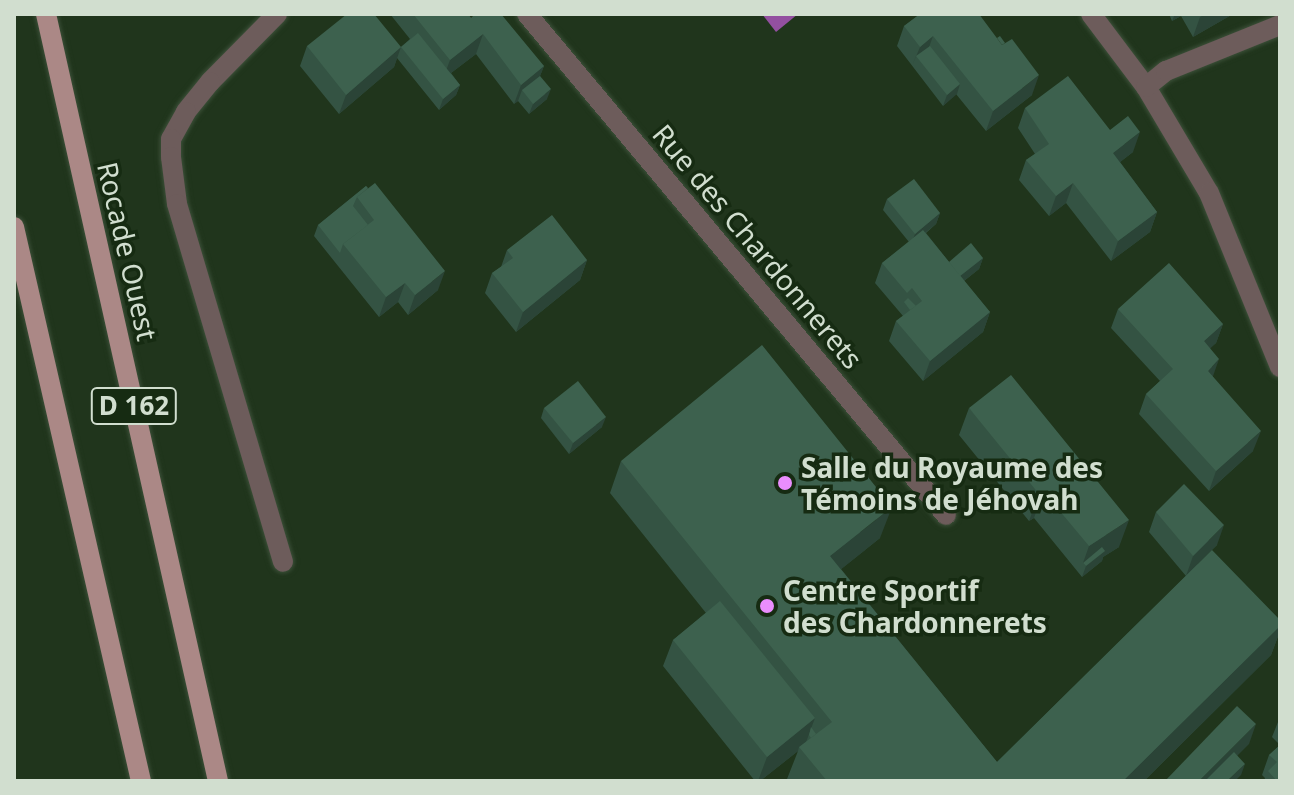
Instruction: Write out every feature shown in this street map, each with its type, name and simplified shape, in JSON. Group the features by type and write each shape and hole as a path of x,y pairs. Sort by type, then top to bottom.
{"main road":[{"name":"Rocade Ouest","path":"44,19 218,781"},
{"name":"D 162","path":"14,227 141,781"}],"street":[{"path":"277,14 210,82 171,139 177,204 283,562"},
{"name":"Rue des Chardonnerets","path":"527,14 946,515"},
{"path":"1091,14 1146,87 1209,193 1280,367"},
{"path":"1146,87 1166,71 1280,25"}],"shaded area":[{"path":"762,14 798,14 776,32"}],"building":[{"path":"347,14 374,14 401,47 346,95 307,46"},
{"path":"413,14 468,14 471,18 475,14 501,14 544,66 521,85 483,34 450,60"},
{"path":"920,14 979,14 1002,45 1012,39 1039,75 993,111 933,36 920,47 904,26"},
{"path":"418,33 460,85 443,99 401,47"},
{"path":"930,46 960,84 947,95 916,56"},
{"path":"540,76 551,89 533,104 522,90"},
{"path":"1068,76 1110,130 1128,116 1140,132 1113,153 1157,212 1118,241 1073,183 1056,196 1026,160 1049,144 1025,108"},
{"path":"914,179 940,213 915,234 887,199"},
{"path":"375,183 445,271 415,295 405,283 386,297 343,244 374,220 357,197"},
{"path":"366,186 368,188 357,197 353,206 368,225 343,244 340,253 318,225"},
{"path":"552,215 587,260 523,312 492,273 513,258 507,250"},
{"path":"923,230 990,312 930,361 896,321 922,301 912,288 907,293 882,263"},
{"path":"971,243 983,258 960,276 949,262"},
{"path":"1169,263 1223,324 1204,341 1219,359 1208,371 1261,431 1216,471 1146,394 1173,369 1118,309"},
{"path":"908,298 916,306 910,310 904,302"},
{"path":"762,345 892,507 830,556 997,762 1212,550 1280,620 1280,626 1123,781 827,781 799,747 832,722 621,461"},
{"path":"1011,375 1129,520 1089,546 1043,491 1039,494 969,408"},
{"path":"578,381 606,417 573,443 544,408"},
{"path":"1184,484 1224,525 1193,556 1156,512"},
{"path":"1102,547 1105,551 1086,566 1083,563"},
{"path":"720,601 815,718 767,757 673,640"},
{"path":"1237,706 1256,724 1199,781 1165,781"},
{"path":"1280,745 1280,781 1277,781 1268,771 1277,762 1269,755"},
{"path":"1234,752 1245,764 1227,781 1205,781"}],"place":[{"name":"Salle du Royaume des Témoins de Jéhovah","path":"785,483"},
{"name":"Centre Sportif des Chardonnerets","path":"767,606"}]}
